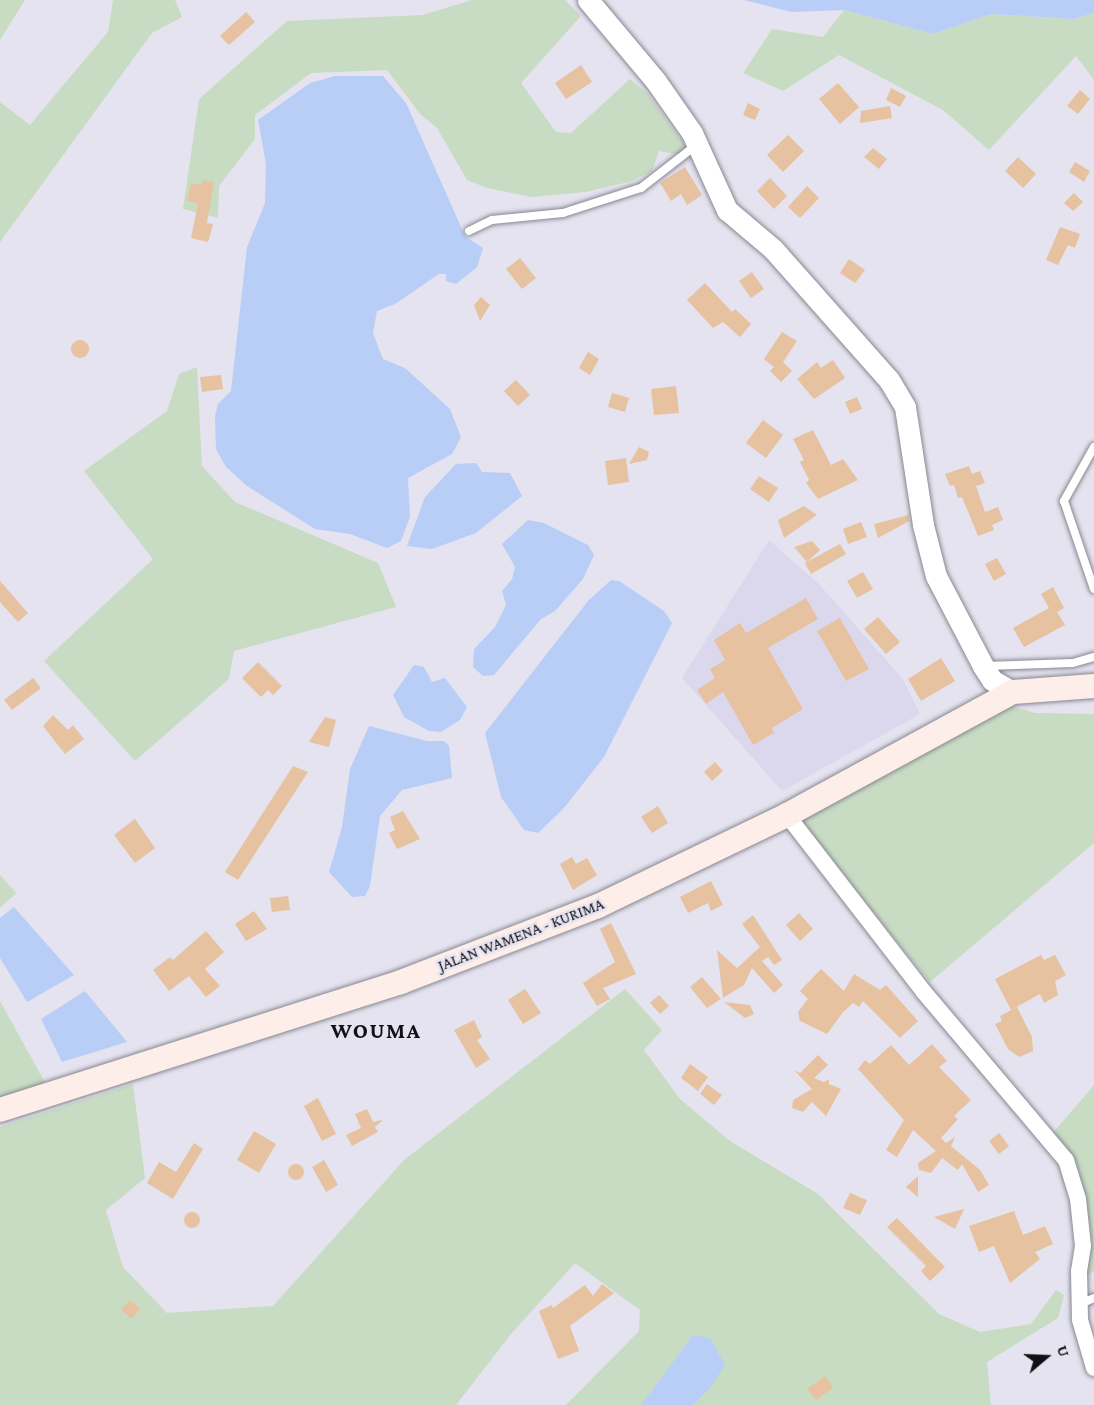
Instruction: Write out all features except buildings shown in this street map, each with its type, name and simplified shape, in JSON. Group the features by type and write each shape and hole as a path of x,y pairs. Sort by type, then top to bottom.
{"main road":[{"path":"1013,692 1094,686"},
{"name":"JALAN WAMENA - KURIMA","path":"0,1110 401,982 598,906 787,815 1013,692"}],"street":[{"path":"588,0 655,80 698,143 727,210 772,249 815,293 889,380 905,407 923,525 936,576 992,680 1013,692"},
{"path":"787,815 923,991 1066,1160 1078,1199 1086,1297 1080,1320 1094,1368"}],"lane":[{"path":"470,231 492,220 563,213 641,188 698,143"},
{"path":"1094,447 1064,501 1094,589"},
{"path":"983,666 1073,663 1094,657"}],"shaded area":[{"path":"769,540 819,584 902,678 920,714 782,791 682,678"}],"green space":[{"path":"0,0 25,0 0,40"},
{"path":"113,0 175,0 182,17 152,33 0,242 0,102 30,125 108,32"},
{"path":"472,0 565,0 581,16 521,83 556,132 571,133 630,79 647,93 693,157 659,151 652,171 632,181 586,192 532,197 487,188 467,180 437,128 420,114 387,70 311,73 255,115 255,139 219,186 218,218 183,209 199,99 287,21 423,15"},
{"path":"844,10 933,34 991,14 1073,19 1094,13 1094,80 1076,56 989,150 943,110 839,55 783,91 743,73 772,29 823,37"},
{"path":"197,367 202,466 235,502 378,563 396,607 234,651 229,679 135,761 44,661 153,559 84,471 167,411 179,374"},
{"path":"1009,705 1035,713 1094,714 1094,843 930,982 795,817"},
{"path":"0,875 16,893 0,908"},
{"path":"625,989 662,1030 644,1050 680,1099 730,1141 818,1194 939,1314 980,1332 1031,1324 1056,1290 1064,1295 1058,1318 987,1362 991,1405 566,1405 639,1331 640,1310 575,1263 511,1334 456,1405 0,1405 0,1127 133,1084 145,1178 106,1210 123,1267 167,1313 273,1306 404,1160"},
{"path":"0,1001 47,1086 0,1101"},
{"path":"1094,1085 1094,1271 1086,1277 1075,1178 1046,1141"}],"water":[{"path":"744,0 1094,0 1094,13 1073,19 991,14 933,34 844,10 791,12"},
{"path":"335,76 383,76 406,103 465,236 483,248 477,267 456,284 446,281 446,274 439,274 395,304 377,311 373,333 383,359 405,368 450,409 461,437 452,454 408,478 410,517 401,541 387,548 350,534 315,529 247,486 226,467 216,449 215,416 218,404 231,391 247,247 265,203 266,164 258,120 310,83"},
{"path":"476,463 482,472 510,473 522,496 476,533 432,549 407,546 425,497 456,464"},
{"path":"528,520 544,523 588,545 594,555 583,579 555,611 541,619 494,675 483,676 473,667 474,649 495,627 506,605 502,591 512,579 515,567 502,544"},
{"path":"611,580 619,581 664,611 672,623 604,757 564,808 538,833 524,830 501,797 485,733 588,601"},
{"path":"414,665 424,667 432,682 445,678 467,707 460,720 441,732 429,731 404,717 393,695"},
{"path":"369,726 427,741 444,741 449,746 452,778 402,790 380,816 370,886 365,896 352,897 329,872 342,827 350,769"},
{"path":"14,907 74,975 27,1002 0,958 0,918"},
{"path":"85,991 127,1042 62,1062 41,1019"},
{"path":"693,1335 710,1338 725,1365 710,1388 693,1405 641,1405"}],"district":[{"name":"WOUMA","path":"376,1031"}]}
